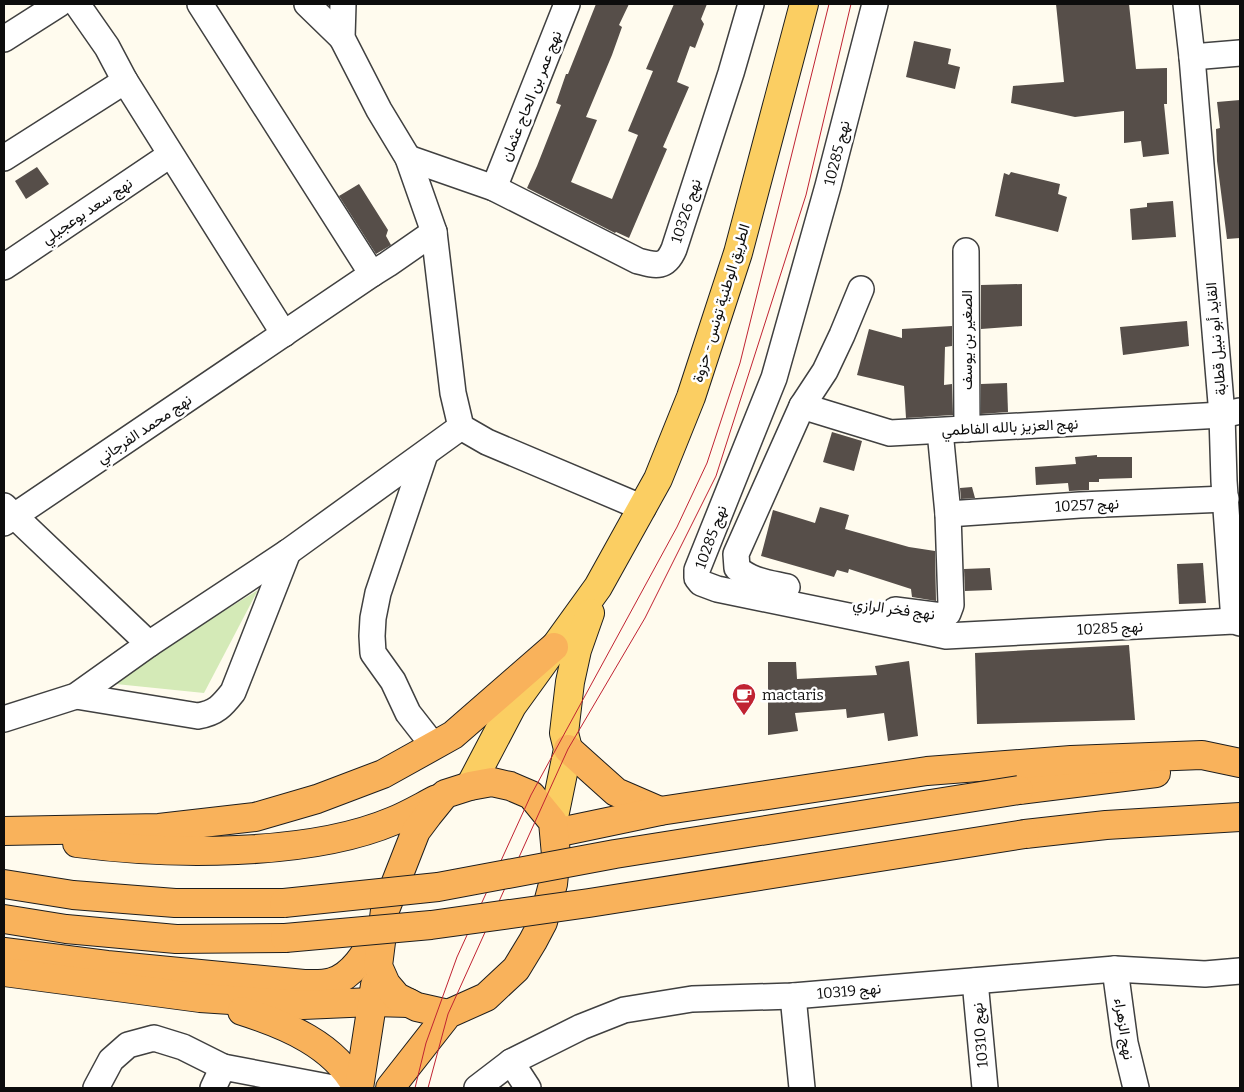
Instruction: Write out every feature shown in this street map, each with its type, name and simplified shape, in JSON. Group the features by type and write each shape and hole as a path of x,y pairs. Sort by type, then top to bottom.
{"highway":[{"path":"4,832 159,828 255,817 317,799 383,774 453,735 554,647"},
{"path":"568,748 616,792 660,810"},
{"path":"554,828 927,770 1071,760 1202,755 1240,763"},
{"path":"4,884 73,895 175,903 284,903 438,887 615,854 1019,790 1171,771 1240,768"},
{"path":"4,832 119,849 243,849 295,845 338,838 393,821 458,790 492,782 510,786 531,795 554,828 556,855 553,884 544,922 516,969 486,997 448,1014 390,1088"},
{"path":"358,1088 385,910 416,831 428,815 458,790"},
{"path":"4,919 66,929 176,938 285,938 432,925 599,901 1025,834 1106,826 1240,817"},
{"path":"4,952 107,965 320,984 333,982 346,975 362,958 384,922"},
{"path":"378,966 386,984 398,997 409,1003 448,1014"},
{"path":"4,972 200,998 303,1005 372,1002 409,1003"},
{"path":"200,998 289,1027 336,1059 358,1088"}],"main road":[{"name":"الطريق الوطنية تونس - حزوة","path":"458,790 512,706 598,588 658,479 691,397 738,253 804,4"},
{"name":"الطريق الوطنية تونس - حزوة","path":"554,828 568,748 564,733 570,682 577,650 598,588"}],"street":[{"path":"4,40 59,4"},
{"path":"77,4 107,47 125,81 170,155 284,334"},
{"path":"200,4 372,274"},
{"path":"307,4 342,38 379,110 408,158 434,232 452,393 461,427 487,442 643,508"},
{"path":"342,38 343,4"},
{"name":"نهج عمر بن الحاج عثمان","path":"494,188 567,4"},
{"name":"نهج 10326","path":"408,158 494,188 638,261 653,265 663,264 670,258 674,249 731,73 751,4"},
{"name":"نهج 10285","path":"874,4 828,186 774,378 697,570 697,578 701,583 717,589 946,636 1237,622"},
{"name":"القايد أبو نبيل قطابة","path":"1186,4 1231,413 1224,480 1237,622"},
{"path":"1192,57 1240,53"},
{"path":"4,158 125,81"},
{"name":"نهج سعد بوعجيلي","path":"4,266 170,155"},
{"name":"نهج محمد الفرجاني","path":"7,515 284,334 434,232"},
{"name":"الصغير بن يوسف","path":"966,251 967,429"},
{"path":"802,406 824,371 842,335 861,289"},
{"name":"نهج العزيز بالله الفاطمي","path":"802,406 890,434 1231,413"},
{"name":"نهج فخر الرازي","path":"802,406 736,554 737,568 741,573 756,580 852,603 942,616 948,613 951,605 948,514 940,431"},
{"path":"4,719 76,696 149,644 288,552 461,427"},
{"path":"425,454 378,593 372,636 373,653 393,681 408,713 433,745"},
{"name":"نهج 10257","path":"948,514 1080,505 1226,499"},
{"path":"7,515 149,644"},
{"path":"76,696 198,716 210,714 221,706 233,692 288,552"},
{"name":"نهج 10319","path":"478,1088 511,1062 581,1027 624,1010 692,1000 793,996 1115,969 1205,974 1240,971"},
{"name":"نهج الزهراء","path":"1115,969 1125,1043 1136,1088"},
{"name":"نهج 10310","path":"975,981 985,1088"},
{"path":"793,996 802,1088"},
{"path":"96,1088 111,1060 122,1050 128,1045 154,1038 183,1047 218,1078 333,1088"},
{"path":"511,1062 528,1088"}],"green space":[{"path":"258,590 204,693 106,683"}],"building":[{"path":"596,4 629,4 619,25 622,27 612,55 586,117 597,120 571,182 612,199 638,135 628,131 653,71 646,69 674,4 707,4 701,19 704,24 695,48 690,46 677,82 689,87 663,147 667,149 629,238 615,233 527,188 561,105 556,103 566,74 568,74"},
{"path":"1056,4 1129,4 1136,69 1167,68 1167,104 1164,104 1169,154 1143,157 1141,141 1124,143 1124,111 1075,117 1011,103 1013,86 1064,82"},
{"path":"914,41 951,49 948,64 960,67 955,89 906,77"},
{"path":"1240,100 1240,238 1227,239 1217,161 1216,129 1220,128 1217,102"},
{"path":"37,167 49,184 26,199 15,181"},
{"path":"1011,172 1060,184 1058,194 1067,197 1058,232 995,216 1004,173 1009,175"},
{"path":"359,184 388,230 386,236 391,245 376,254 339,196"},
{"path":"1173,201 1176,237 1132,240 1130,209 1147,207 1147,203"},
{"path":"1022,284 1022,326 981,329 981,285"},
{"path":"1187,321 1189,346 1123,355 1120,327"},
{"path":"952,326 952,346 945,347 944,385 952,384 953,415 906,418 904,386 857,375 869,329 902,338 902,329"},
{"path":"1007,383 1008,412 981,414 981,384"},
{"path":"832,432 862,441 854,471 823,462"},
{"path":"1097,455 1097,457 1132,457 1132,478 1099,479 1099,482 1089,482 1089,490 1069,491 1068,483 1036,485 1035,467 1076,464 1075,457"},
{"path":"972,487 975,498 961,499 960,488"},
{"path":"820,507 849,515 845,529 909,547 935,551 936,601 912,597 911,589 849,569 848,573 837,570 834,577 761,556 773,510 815,523"},
{"path":"1203,563 1206,603 1179,604 1177,564"},
{"path":"990,568 992,590 965,591 964,569"},
{"path":"1129,645 1135,720 977,724 975,653"},
{"path":"909,661 918,736 888,741 884,713 847,718 846,709 795,713 798,731 768,735 768,662 796,662 797,679 877,675 875,666"}],"tram line":[{"path":"415,1088 426,1043 457,957 531,795 677,527 707,463 740,363 829,4"},
{"path":"428,1088 448,1014 568,749 645,618 716,476 806,195 851,4"}],"place":[{"name":"mactaris","path":"744,716"}]}
